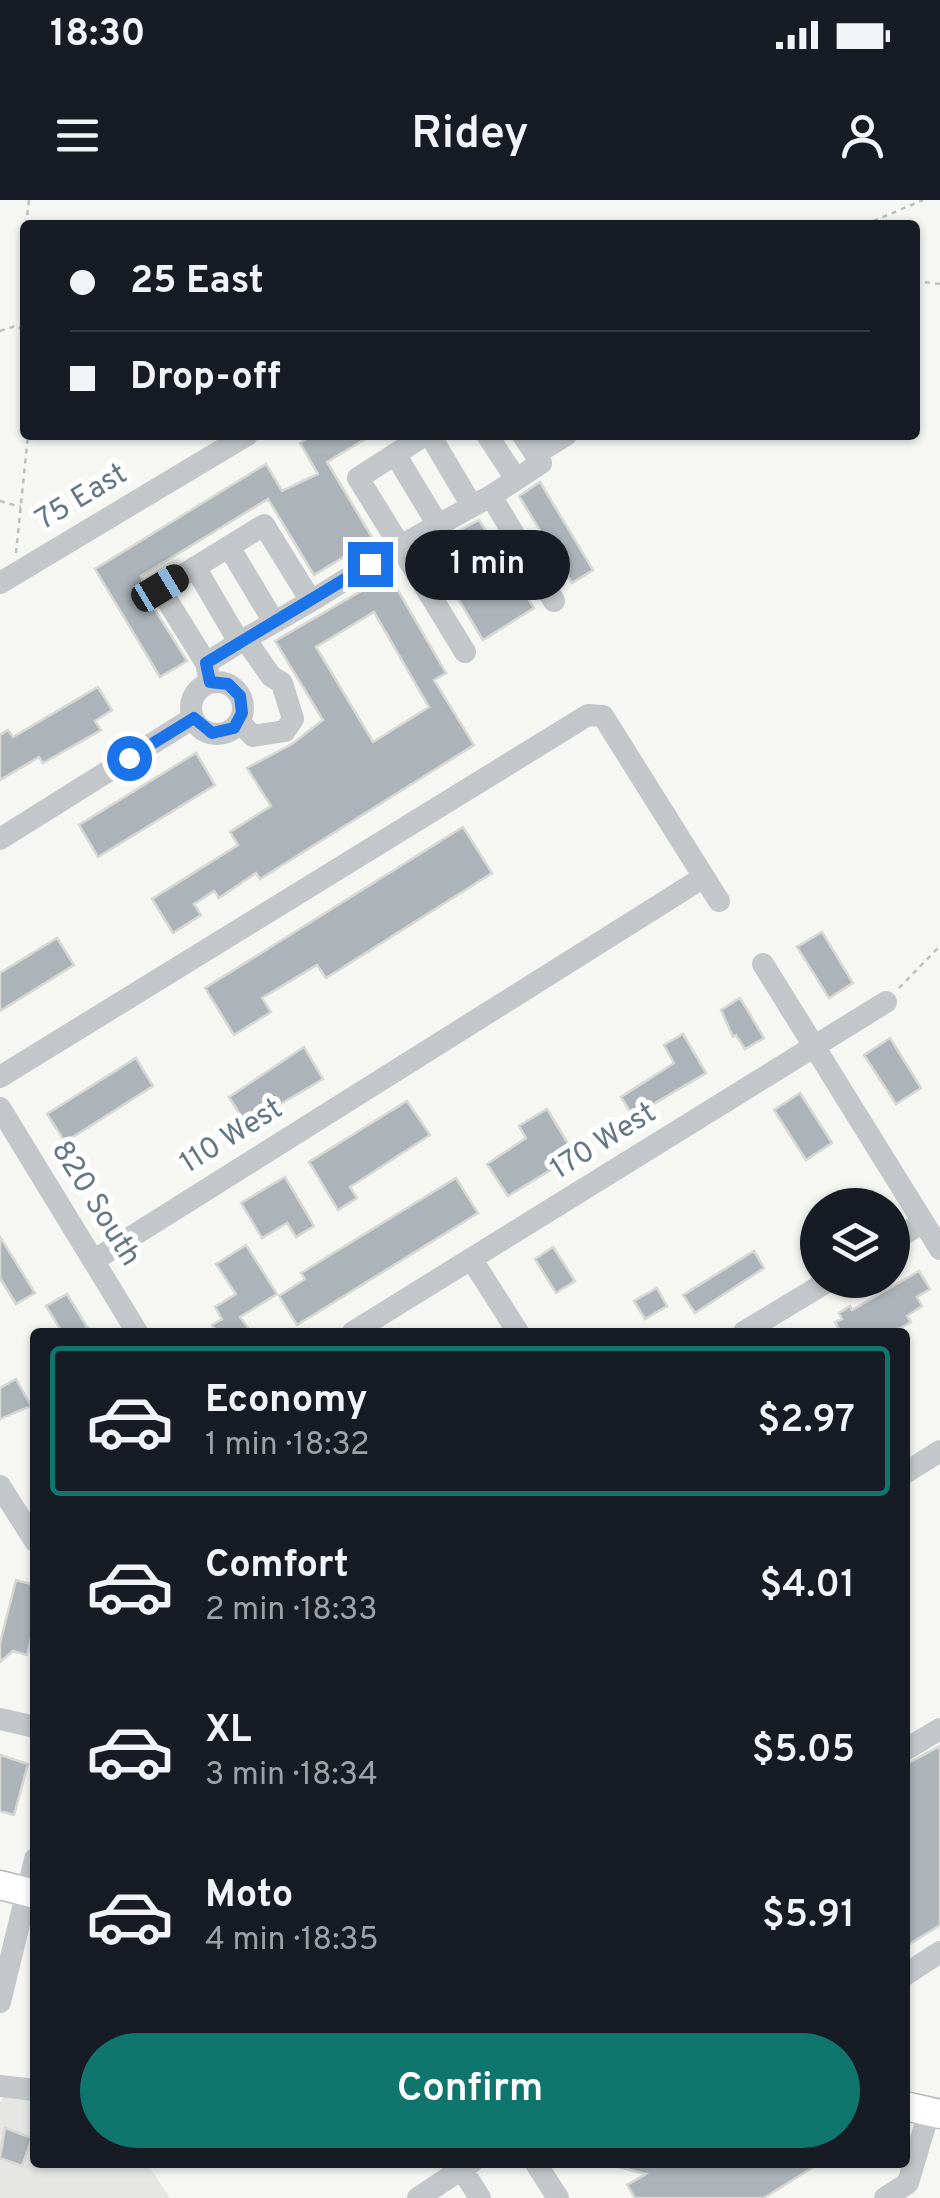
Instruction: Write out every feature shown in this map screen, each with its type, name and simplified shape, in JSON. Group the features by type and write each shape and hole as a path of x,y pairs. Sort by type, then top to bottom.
{"street":[{"name":"75 East","path":"7,578 238,440"},
{"path":"416,440 358,478 465,652"},
{"path":"426,440 482,501 554,601"},
{"path":"491,440 516,480"},
{"path":"239,722 227,732 212,733 194,718 192,701 208,673 242,640 516,480 541,463 529,445"},
{"path":"395,454 438,525"},
{"path":"195,567 242,640 271,676 282,683 293,719 284,731 253,736 239,722 240,696 208,673 160,588 264,525 311,602"},
{"path":"229,547 274,622"},
{"path":"0,1077 588,714 603,716 719,901"},
{"path":"0,839 194,718"},
{"name":"110 West","path":"96,1259 704,877"},
{"path":"763,964 940,1248"},
{"name":"170 West","path":"360,1328 886,1002"},
{"name":"820 South","path":"0,1108 135,1328"},
{"path":"910,1230 922,1223"},
{"path":"472,1260 515,1328"},
{"path":"751,1328 800,1298"},
{"path":"910,1470 940,1452"},
{"path":"0,1486 30,1533"},
{"path":"0,1718 30,1726"},
{"path":"910,1747 940,1729"},
{"path":"0,2002 21,1891"},
{"path":"910,1972 940,1952"},
{"path":"0,2086 30,2089"},
{"path":"885,2198 908,2183 925,2111"},
{"path":"418,2198 464,2168"},
{"path":"468,2168 480,2198"},
{"path":"539,2168 558,2198"}],"path":[{"path":"876,220 923,200"},
{"path":"7,578 21,507 28,440"},
{"path":"0,501 21,507"},
{"path":"886,1002 940,946"}],"shaded area":[{"path":"5,2095 30,2098 30,2168 150,2168 170,2198 0,2198 0,2102"}],"building":[{"path":"364,440 327,462 373,539 314,575 268,499 141,576 147,597 187,661 160,677 95,569 266,464 282,491 318,474 300,443"},
{"path":"540,482 593,570 572,583 519,496"},
{"path":"479,520 534,608 483,640 427,548"},
{"path":"389,575 446,673 434,680 474,745 260,879 256,873 219,898 214,891 194,904 201,915 173,933 152,899 238,845 230,832 271,806 247,768 292,744 323,720 275,641","holes":["374,612 429,707 373,742 316,647"]},
{"path":"98,687 112,710 95,721 101,730 43,763 39,757 0,780 0,735 8,730 13,737"},
{"path":"196,753 215,785 98,857 79,825"},
{"path":"463,827 492,873 326,978 317,965 262,998 271,1012 234,1035 205,988"},
{"path":"822,932 853,983 829,998 797,947"},
{"path":"57,938 74,965 0,1011 0,973"},
{"path":"740,998 764,1038 745,1049 736,1035 733,1037 721,1010"},
{"path":"683,1034 706,1073 633,1116 621,1097 674,1063 664,1045"},
{"path":"890,1038 921,1088 896,1104 864,1055"},
{"path":"304,1047 323,1079 246,1124 229,1097"},
{"path":"136,1058 153,1086 65,1142 47,1114"},
{"path":"800,1093 832,1143 806,1160 774,1110"},
{"path":"407,1101 430,1135 350,1187 357,1198 338,1210 309,1162"},
{"path":"547,1109 575,1155 508,1196 487,1164 526,1138 519,1126"},
{"path":"285,1177 314,1226 296,1237 287,1223 262,1238 241,1203"},
{"path":"456,1178 478,1213 297,1325 279,1296 305,1279 301,1273"},
{"path":"0,1237 35,1293 16,1304 0,1278"},
{"path":"246,1245 277,1294 240,1317 248,1328 212,1325 222,1319 215,1307 236,1294 216,1264"},
{"path":"553,1247 575,1281 556,1293 535,1259"},
{"path":"754,1251 764,1268 695,1313 683,1295"},
{"path":"919,1271 930,1289 917,1297 922,1306 907,1316 911,1322 900,1328 839,1328 835,1322 842,1319 839,1313 850,1306 852,1310 873,1298 910,1298 910,1276"},
{"path":"657,1288 667,1306 645,1319 634,1301"},
{"path":"67,1294 88,1328 60,1328 46,1306"},
{"path":"16,1379 30,1406 0,1419 0,1388"},
{"path":"16,1580 30,1584 27,1655 13,1651 0,1662 0,1643"},
{"path":"940,1746 940,1925 910,1944 910,1762"},
{"path":"0,1755 28,1764 14,1815 0,1811"},
{"path":"5,2128 30,2137 22,2166 0,2158"},
{"path":"622,2168 812,2168 764,2198 635,2198 627,2185 646,2174"}],"route":[{"path":"129,758 194,718 212,733 234,728 242,713 240,696 228,684 210,682 206,663 370,564"}]}
